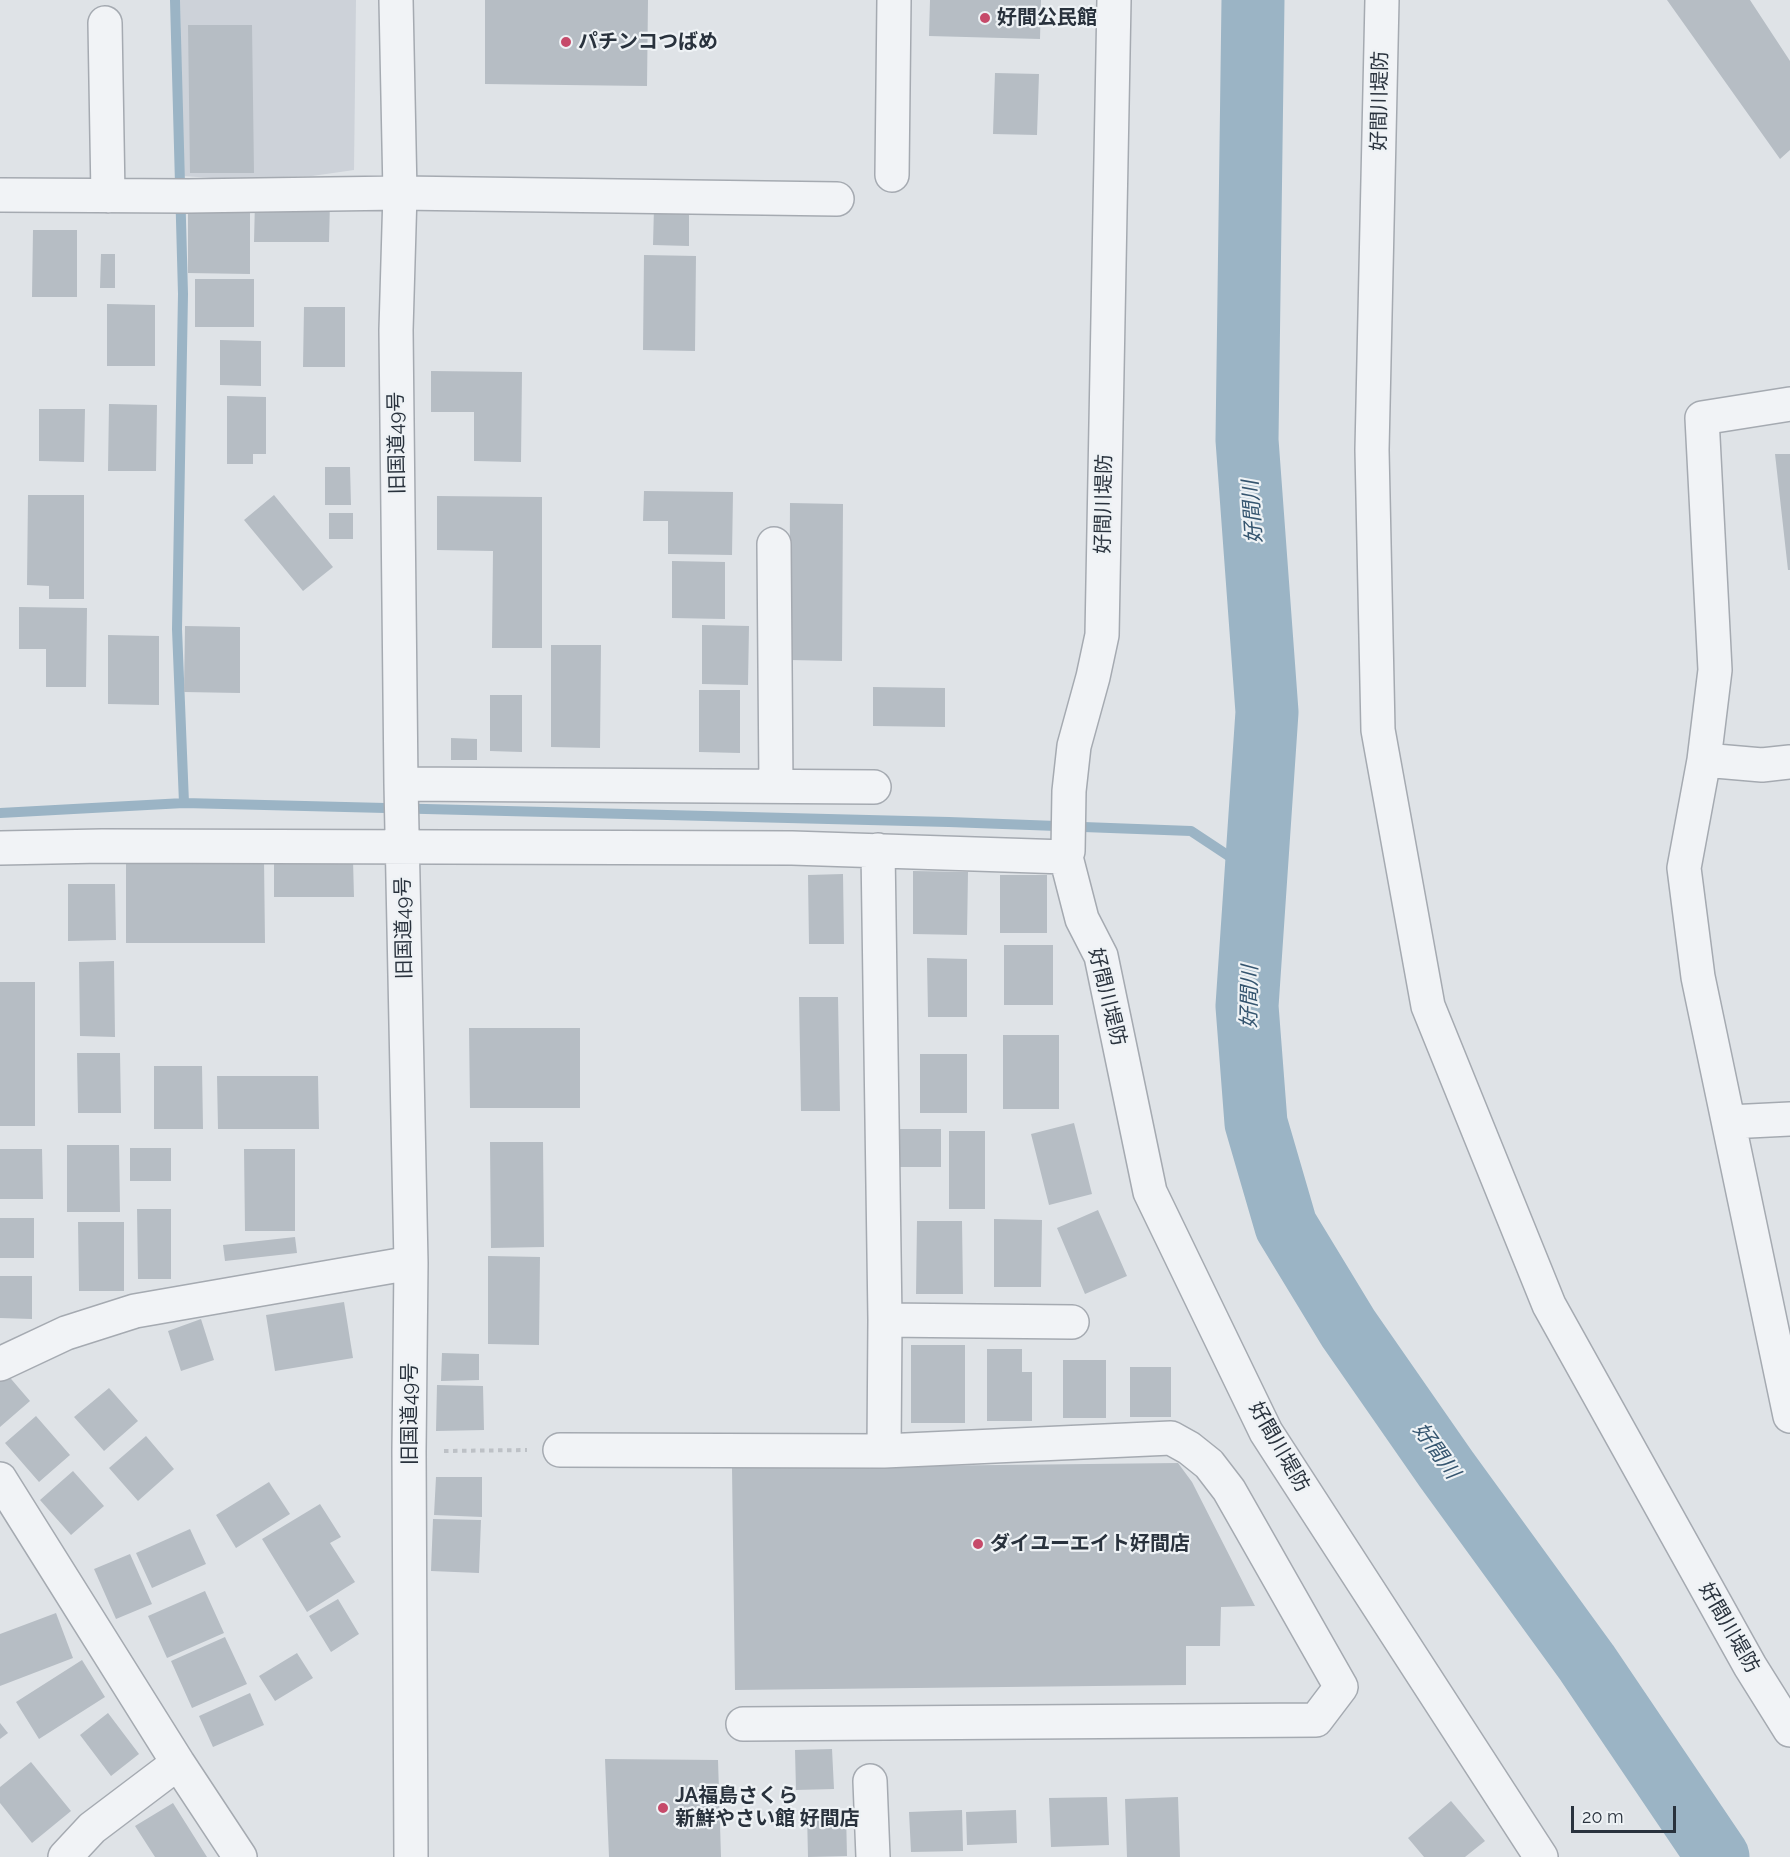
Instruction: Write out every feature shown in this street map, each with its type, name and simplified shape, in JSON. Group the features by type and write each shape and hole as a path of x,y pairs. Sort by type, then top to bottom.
{"street":[{"name":"旧国道49号","path":"396,0 400,194 396,330 401,789 411,1263 411,1857"},
{"path":"892,175 894,0"},
{"name":"好間川堤防","path":"1114,0 1102,635 1074,746 1069,791 1067,854 1082,919 1101,956 1150,1192 1266,1432 1541,1857"},
{"name":"好間川堤防","path":"1382,0 1372,450 1378,730 1428,1006 1549,1305 1750,1666 1790,1730"},
{"path":"105,23 108,196"},
{"path":"0,195 400,194 837,199"},
{"path":"1790,404 1702,418 1715,670 1704,760 1684,868 1698,977 1790,1416"},
{"path":"774,544 776,786"},
{"path":"1704,760 1762,765 1790,762"},
{"path":"401,789 874,787"},
{"path":"0,848 402,841 1067,854"},
{"path":"878,850 885,1320 884,1451"},
{"path":"1729,1122 1790,1119"},
{"path":"0,1364 66,1333 135,1311 411,1263"},
{"path":"885,1320 1072,1322"},
{"path":"560,1450 884,1451 1171,1437 1209,1464 1228,1490 1341,1687 1316,1720 743,1724"},
{"path":"0,1479 178,1763 240,1857"},
{"path":"65,1857 92,1828 178,1763"},
{"path":"870,1781 873,1857"}],"path":[{"path":"410,1451 560,1450"}],"shaded area":[{"path":"180,0 356,0 354,170 312,176 226,179 183,176"}],"building":[{"name":"パチンコつばめ","path":"485,0 648,0 647,86 485,84"},
{"name":"好間公民館","path":"930,0 1041,0 1040,39 929,36"},
{"path":"1667,0 1750,0 1790,61 1790,150 1780,159"},
{"path":"188,25 252,25 254,173 190,173"},
{"path":"995,73 1039,74 1037,135 993,134"},
{"path":"255,201 330,202 329,242 254,242"},
{"path":"188,204 250,205 250,274 188,273"},
{"path":"654,207 689,207 689,246 653,245"},
{"path":"33,230 77,230 77,297 32,297"},
{"path":"101,254 115,254 115,288 100,288"},
{"path":"644,255 696,256 695,351 643,350"},
{"path":"195,279 254,279 254,327 195,327"},
{"path":"107,304 155,305 155,366 107,366"},
{"path":"304,307 345,307 345,367 303,367"},
{"path":"220,340 261,341 261,386 220,385"},
{"path":"431,371 522,372 521,462 474,461 474,412 431,412"},
{"path":"227,396 266,397 266,454 253,454 253,464 227,464"},
{"path":"109,404 157,405 156,471 108,471"},
{"path":"39,409 85,409 84,462 39,461"},
{"path":"1775,454 1790,454 1790,570 1788,570"},
{"path":"325,467 350,467 351,505 325,505"},
{"path":"644,491 733,492 732,555 668,554 668,521 643,521"},
{"path":"28,495 84,495 84,599 49,599 49,586 27,585"},
{"path":"274,495 333,567 303,591 244,520"},
{"path":"437,496 542,497 542,648 492,648 493,551 437,550"},
{"path":"790,503 843,504 842,661 789,660"},
{"path":"329,513 353,513 353,539 329,539"},
{"path":"672,561 725,562 725,619 672,618"},
{"path":"19,607 87,608 86,687 46,687 46,649 19,649"},
{"path":"702,625 749,626 748,685 702,684"},
{"path":"185,626 240,627 240,693 184,692"},
{"path":"108,635 159,636 159,705 108,704"},
{"path":"551,645 601,645 600,748 551,747"},
{"path":"873,687 945,688 945,727 873,726"},
{"path":"699,690 740,690 740,753 699,752"},
{"path":"490,695 522,695 522,752 490,751"},
{"path":"451,738 477,739 477,760 451,760"},
{"path":"126,859 264,859 265,943 126,943"},
{"path":"274,860 353,860 354,897 274,897"},
{"path":"913,871 968,872 967,935 913,934"},
{"path":"843,874 844,944 809,944 808,875"},
{"path":"1000,875 1047,875 1047,933 1000,933"},
{"path":"68,884 115,884 116,940 68,941"},
{"path":"1004,945 1053,945 1053,1005 1004,1005"},
{"path":"927,958 967,959 967,1017 928,1017"},
{"path":"114,961 115,1037 80,1036 79,962"},
{"path":"0,982 35,982 35,1126 0,1126"},
{"path":"799,997 838,997 840,1111 801,1111"},
{"path":"469,1028 580,1028 580,1108 470,1108"},
{"path":"1003,1035 1059,1035 1059,1109 1003,1109"},
{"path":"77,1053 120,1053 121,1113 78,1113"},
{"path":"920,1054 967,1054 967,1113 920,1113"},
{"path":"154,1066 202,1066 203,1129 154,1129"},
{"path":"217,1076 318,1076 319,1129 218,1129"},
{"path":"1074,1123 1092,1194 1049,1205 1031,1134"},
{"path":"889,1129 941,1129 941,1167 889,1167"},
{"path":"949,1131 985,1131 985,1209 949,1209"},
{"path":"490,1142 543,1142 544,1247 491,1248"},
{"path":"67,1145 119,1145 120,1212 67,1212"},
{"path":"130,1148 171,1148 171,1181 130,1181"},
{"path":"0,1149 42,1149 43,1199 0,1199"},
{"path":"244,1149 295,1149 295,1231 245,1231"},
{"path":"137,1209 171,1209 171,1279 138,1279"},
{"path":"1098,1210 1127,1276 1085,1294 1057,1228"},
{"path":"0,1218 34,1218 34,1258 0,1258"},
{"path":"994,1219 1042,1220 1041,1287 994,1287"},
{"path":"917,1221 962,1221 963,1294 916,1294"},
{"path":"78,1222 124,1222 124,1291 79,1291"},
{"path":"295,1237 297,1253 225,1261 223,1245"},
{"path":"488,1256 540,1257 539,1345 488,1344"},
{"path":"0,1276 32,1276 32,1319 0,1318"},
{"path":"344,1302 353,1358 275,1371 266,1315"},
{"path":"201,1319 214,1360 181,1371 168,1331"},
{"path":"911,1345 965,1345 965,1423 911,1423"},
{"path":"987,1349 1022,1349 1022,1372 1032,1372 1032,1421 987,1421"},
{"path":"442,1353 479,1354 479,1380 441,1381"},
{"path":"1063,1360 1106,1360 1106,1418 1063,1418"},
{"path":"0,1366 30,1401 0,1427"},
{"path":"1130,1367 1171,1367 1171,1417 1130,1417"},
{"path":"437,1385 483,1386 484,1430 436,1431"},
{"path":"109,1388 138,1421 104,1451 74,1417"},
{"path":"36,1416 70,1455 39,1482 5,1443"},
{"path":"146,1436 174,1469 138,1501 109,1468"},
{"name":"ダイユーエイト好間店","path":"1178,1463 1192,1482 1255,1606 1221,1607 1220,1646 1186,1646 1186,1685 735,1690 732,1468"},
{"path":"73,1471 104,1506 71,1535 40,1500"},
{"path":"436,1477 482,1477 482,1517 434,1515"},
{"path":"269,1482 290,1514 236,1548 216,1515"},
{"path":"320,1504 341,1537 330,1543 355,1582 307,1612 262,1539"},
{"path":"433,1519 481,1520 479,1573 431,1571"},
{"path":"190,1529 206,1564 152,1588 136,1553"},
{"path":"130,1554 152,1604 116,1619 94,1569"},
{"path":"205,1591 224,1633 167,1658 148,1616"},
{"path":"338,1599 359,1634 331,1652 309,1616"},
{"path":"56,1613 73,1658 0,1686 0,1634"},
{"path":"225,1637 247,1684 192,1708 171,1661"},
{"path":"297,1653 313,1678 275,1701 259,1676"},
{"path":"82,1660 105,1697 39,1739 16,1702"},
{"path":"250,1693 264,1725 213,1747 199,1716"},
{"path":"108,1713 139,1754 111,1776 80,1735"},
{"path":"0,1723 8,1733 0,1739"},
{"path":"832,1749 834,1789 796,1790 795,1750"},
{"name":"JA福島さくら 新鮮やさい館 好間店","path":"605,1759 718,1760 721,1857 609,1857"},
{"path":"31,1762 71,1811 32,1843 0,1803 0,1787"},
{"path":"1107,1797 1109,1845 1051,1847 1049,1798"},
{"path":"1178,1797 1180,1857 1127,1857 1125,1799"},
{"path":"1451,1801 1485,1841 1465,1857 1424,1857 1408,1838"},
{"path":"173,1803 207,1857 155,1857 135,1826"},
{"path":"962,1810 963,1851 911,1852 909,1812"},
{"path":"1016,1810 1017,1843 967,1845 966,1812"},
{"path":"846,1812 847,1856 808,1857 807,1813"}],"waterway":[{"path":"175,0 183,294 177,629 184,803"},
{"name":"好間川","path":"1253,0 1247,440 1267,712 1247,1006 1256,1123 1286,1226 1348,1328 1446,1469 1587,1663 1718,1857"},
{"path":"0,813 184,803 949,822 1191,831 1256,874"}],"place":[{"name":"好間公民館","path":"985,18"},
{"name":"パチンコつばめ","path":"566,42"},
{"name":"ダイユーエイト好間店","path":"978,1544"},
{"name":"JA福島さくら 新鮮やさい館 好間店","path":"663,1808"}]}
